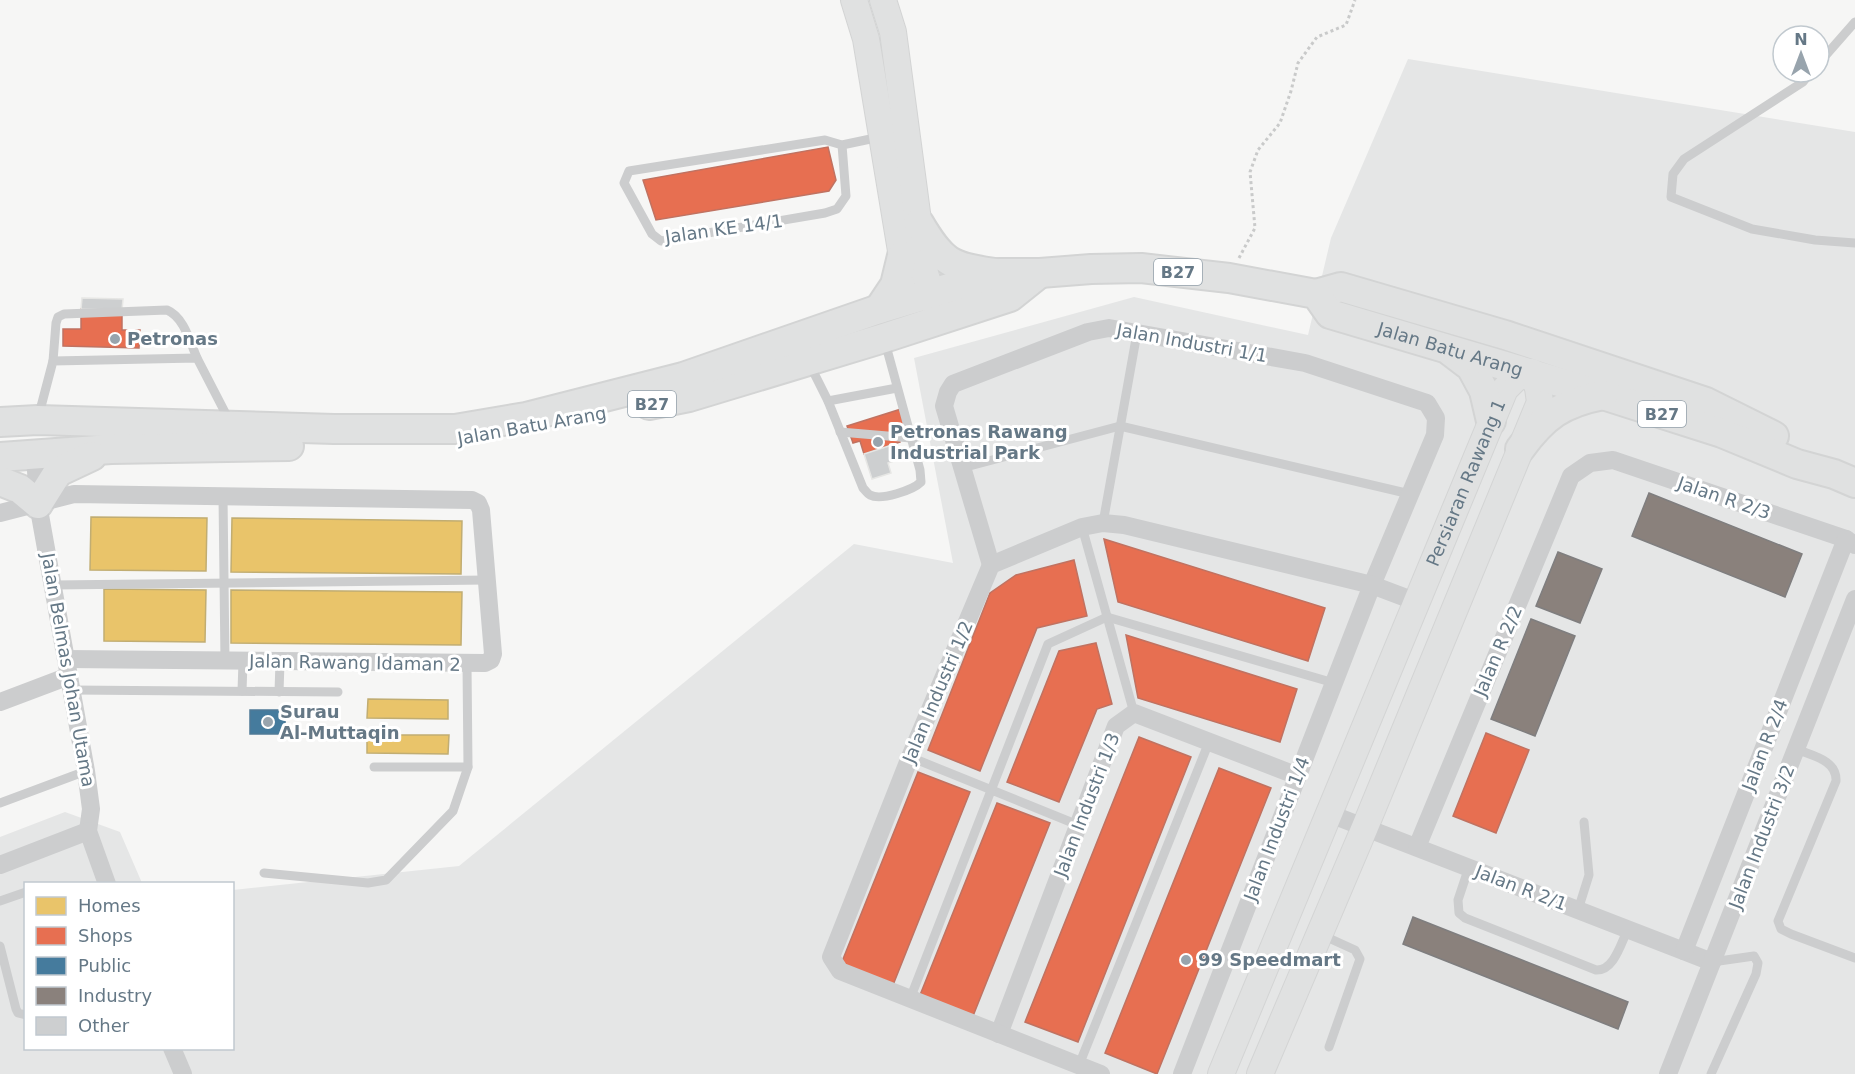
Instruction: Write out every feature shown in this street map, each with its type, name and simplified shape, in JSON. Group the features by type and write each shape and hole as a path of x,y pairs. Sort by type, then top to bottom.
{"main road":[{"path":"919,223 934,248 947,260 964,269 999,273"},
{"path":"879,309 895,285 902,256"},
{"name":"Jalan Batu Arang","path":"0,422 38,420 334,429 455,429 526,417 683,377 879,309 999,273 1140,268 1228,278 1316,294 1330,314 1532,372 1722,433 1797,464 1845,478"},
{"name":"Jalan Batu Arang","path":"0,457 111,449 459,440 530,429 689,397 884,338 1010,297 1040,273"},
{"path":"1316,294 1341,287 1505,335 1706,402 1803,450 1845,478"},
{"path":"1505,335 1524,352 1532,372 1550,364 1574,358"},
{"path":"1447,349 1471,367 1484,391 1491,421"},
{"path":"1520,449 1537,426 1553,413 1579,400 1602,395"},
{"path":"0,440 22,445 35,454"},
{"path":"0,481 20,489 38,504 58,472 111,449"}],"street":[{"path":"854,0 866,39 902,256 922,296 930,323"},
{"path":"883,0 893,32 919,223 925,273 922,296"},
{"name":"Jalan Industri 1/1","path":"991,565 944,406 948,392 953,384 1088,332 1109,328 1305,363 1428,403 1436,418 1435,435 1372,585"},
{"name":"Persiaran Rawang 1","path":"1221,1074 1505,389 1516,378 1532,372 1540,402 1365,827 1260,1074"},
{"name":"Jalan Belmas Johan Utama","path":"35,454 38,504 86,771 91,809 88,831 106,882"},
{"name":"Jalan R 2/3","path":"1590,462 1613,460 1850,542"},
{"name":"Jalan R 2/2","path":"1417,847 1571,476 1590,462"},
{"path":"0,513 74,494 223,496"},
{"name":"Jalan Rawang Idaman 2","path":"69,675 234,662 467,664 485,663 491,660 493,654 487,580 481,510 478,503 472,500 223,496"},
{"path":"991,565 1082,527 1103,522 1124,525 1372,585 1417,602"},
{"name":"Jalan R 2/4","path":"1684,951 1850,542"},
{"name":"Jalan Industri 1/2","path":"991,565 910,757 831,957 840,971 1101,1074"},
{"name":"Jalan Industri 1/4","path":"1182,1074 1372,585"},
{"name":"Jalan Industri 3/2","path":"1668,1074 1855,599"},
{"path":"0,702 69,675"},
{"name":"Jalan Industri 1/3","path":"999,1034 1116,726 1134,713 1298,776"},
{"name":"Jalan R 2/1","path":"1330,814 1712,962"},
{"path":"0,865 88,831"},
{"path":"173,1050 183,1074"}],"lane":[{"path":"1831,49 1855,22"},
{"path":"1800,84 1684,159 1673,174 1671,198 1752,229 1815,240 1855,243"},
{"name":"Jalan KE 14/1","path":"842,145 846,196 837,209 813,215 661,241 652,234 624,183 629,171 825,140 842,145 882,136"},
{"path":"38,420 54,361 58,317 64,314 167,310 174,313 180,320 233,426"},
{"path":"1103,522 1137,333"},
{"path":"807,360 828,401 864,488 871,496 880,498 915,488 921,482 920,470 884,338"},
{"path":"54,361 197,358"},
{"path":"828,401 897,388"},
{"path":"962,468 1120,426 1410,494"},
{"path":"840,432 911,438 951,430"},
{"path":"223,496 224,583 234,662 242,691"},
{"path":"1082,527 1134,713"},
{"path":"53,585 487,580"},
{"path":"910,999 1048,644 1107,617 1334,683"},
{"path":"279,692 280,662"},
{"path":"264,873 368,884 386,880 453,811 468,766 467,664"},
{"path":"69,675 242,691 338,692"},
{"path":"1079,1065 1209,742"},
{"path":"1796,748 1831,764 1836,772 1836,781 1778,921 1781,929 1791,934 1855,958"},
{"path":"910,757 1078,825"},
{"path":"374,766 468,766"},
{"path":"0,803 86,771"},
{"path":"1578,910 1589,875 1584,822"},
{"path":"1469,867 1458,900 1459,913 1465,918 1596,970 1609,967 1628,929"},
{"path":"0,901 24,893"},
{"path":"1320,934 1355,950 1360,959 1329,1047"},
{"path":"0,946 16,1008 18,1012 24,1014"},
{"path":"1711,1074 1756,974 1758,963 1754,956 1712,962"}],"path":[{"path":"1228,278 1255,228 1250,172 1258,150 1280,123 1298,63 1317,37 1346,25 1355,0"}],"shaded area":[{"path":"1408,59 1855,132 1855,1074 0,1074 0,837 65,812 120,832 142,882 24,882 24,1050 234,1050 234,890 459,866 854,544 953,563 914,358 1134,297 1308,335 1331,238"}],"building: Homes":[{"path":"91,517 207,518 206,571 90,570"},
{"path":"232,518 462,521 461,574 231,572"},
{"path":"104,589 206,590 205,642 104,641"},
{"path":"231,590 462,592 461,645 231,643"},
{"path":"368,699 448,700 448,719 367,718"},
{"path":"367,735 449,735 448,754 367,753"}],"building: Shops":[{"path":"828,147 836,180 829,191 656,220 643,180"},
{"path":"81,309 122,310 122,330 140,330 139,348 63,346 63,329 81,329"},
{"path":"901,409 906,426 896,429 900,442 864,454 860,441 853,443 847,426"},
{"path":"1104,539 1325,608 1308,661 1118,602"},
{"path":"1074,560 1087,616 1037,628 980,771 928,750 990,593 1016,575"},
{"path":"1126,635 1297,689 1280,742 1138,698"},
{"path":"1096,643 1112,704 1097,709 1059,802 1007,782 1059,651"},
{"path":"1486,733 1529,750 1496,833 1453,816"},
{"path":"1139,737 1191,757 1078,1042 1025,1022"},
{"path":"1219,768 1271,788 1157,1074 1105,1053"},
{"path":"918,772 970,792 893,985 841,964"},
{"path":"997,803 1050,823 973,1016 920,995"}],"building: Public":[{"name":"Surau Al-Muttaqin","path":"250,710 285,710 285,734 250,734"}],"building: Industry":[{"path":"1649,493 1802,554 1785,597 1632,536"},
{"path":"1558,552 1602,569 1580,623 1536,606"},
{"path":"1531,619 1575,636 1535,736 1491,719"},
{"path":"1413,917 1628,1002 1618,1029 1403,944"}],"building: Other":[{"path":"82,298 123,299 122,310 81,309"},
{"path":"895,444 900,459 888,463 891,473 872,479 864,454"}],"place":[{"name":"Petronas","path":"115,339"},
{"name":"Petronas Rawang Industrial Park","path":"878,442"},
{"name":"Surau Al-Muttaqin","path":"268,722"},
{"name":"99 Speedmart","path":"1186,960"}]}
